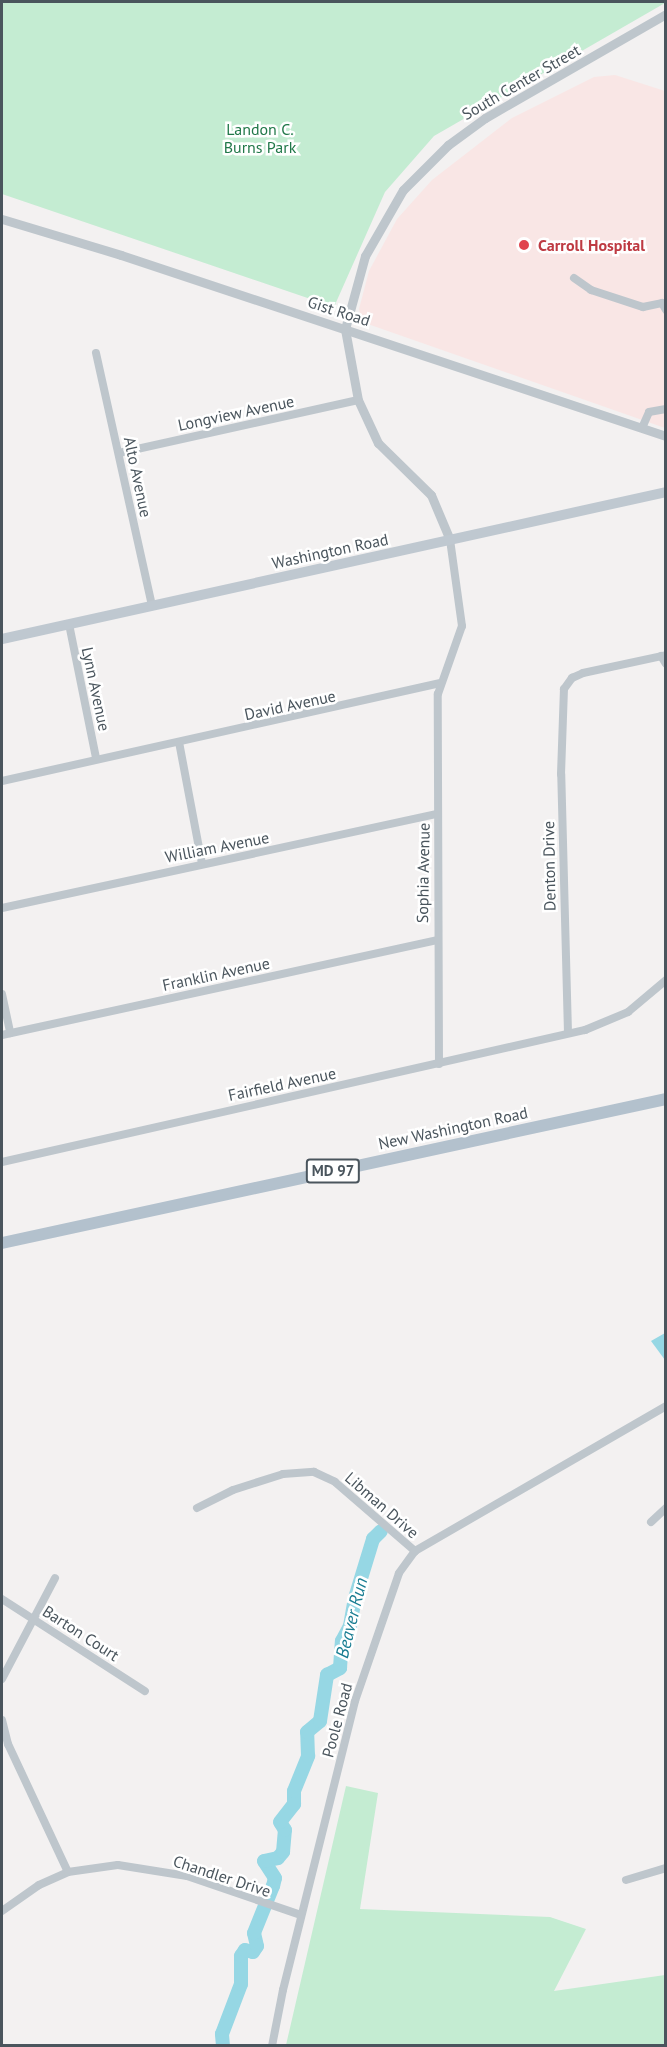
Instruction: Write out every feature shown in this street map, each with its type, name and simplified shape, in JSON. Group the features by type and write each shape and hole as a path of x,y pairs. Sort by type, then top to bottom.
{"main road":[{"name":"Washington Road","path":"2,639 666,492"},
{"name":"New Washington Road","path":"2,1243 666,1099"}],"street":[{"name":"South Center Street","path":"450,540 431,495 378,443 358,400 345,329 354,290 372,241 418,172 485,118 666,14"},
{"name":"Gist Road","path":"2,219 345,329 666,436"},
{"path":"573,278 591,290 643,307 662,303 666,310"},
{"name":"Alto Avenue","path":"96,353 152,606"},
{"name":"Longview Avenue","path":"119,453 358,400"},
{"path":"642,428 649,412 666,409"},
{"path":"440,683 462,626 450,540"},
{"name":"Lynn Avenue","path":"69,624 96,758"},
{"path":"663,656 666,664"},
{"name":"Denton Drive","path":"568,1033 563,945 563,698 566,685 583,673 663,656"},
{"name":"David Avenue","path":"2,781 96,758 179,742 440,683"},
{"name":"Sophia Avenue","path":"439,1064 436,940 440,683"},
{"path":"179,742 202,864"},
{"name":"William Avenue","path":"2,908 437,814"},
{"name":"Franklin Avenue","path":"6,1034 436,940"},
{"name":"Fairfield Avenue","path":"2,1162 568,1033 614,1020 666,980"},
{"path":"2,994 6,1034"},
{"name":"Poole Road","path":"272,2046 301,1915 355,1701 384,1606 399,1573 415,1551 666,1406"},
{"name":"Libman Drive","path":"197,1508 233,1490 283,1474 314,1472 335,1482 415,1551"},
{"path":"651,1522 666,1508"},
{"path":"2,1679 56,1578"},
{"name":"Barton Court","path":"2,1599 145,1691"},
{"path":"2,1720 8,1744 68,1872"},
{"name":"Chandler Drive","path":"2,1911 39,1885 68,1872 118,1865 152,1868 214,1884 247,1898 301,1915"},
{"path":"626,1880 666,1868"}],"shaded area":[{"name":"Carroll Hospital","path":"615,75 665,91 665,428 362,322 359,309 369,271 397,219 432,180 512,118 594,77"}],"green space":[{"name":"Landon C. Burns Park","path":"2,2 665,3 434,136 385,192 334,307 2,194"},
{"path":"346,1786 378,1793 360,1909 550,1917 586,1929 554,1991 665,1975 665,2045 286,2045"}],"water":[{"path":"666,1333 665,1360 651,1341"}],"waterway":[{"name":"Beaver Run","path":"223,2046 222,2034 241,1984 241,1956 245,1950 253,1952 257,1946 254,1933 275,1878 264,1861 278,1858 283,1852 285,1830 280,1822 294,1804 294,1791 308,1756 307,1732 320,1721 327,1675 340,1668 342,1641 350,1626 355,1598 373,1539 381,1531"}],"place":[{"name":"Carroll Hospital","path":"524,245"}]}
